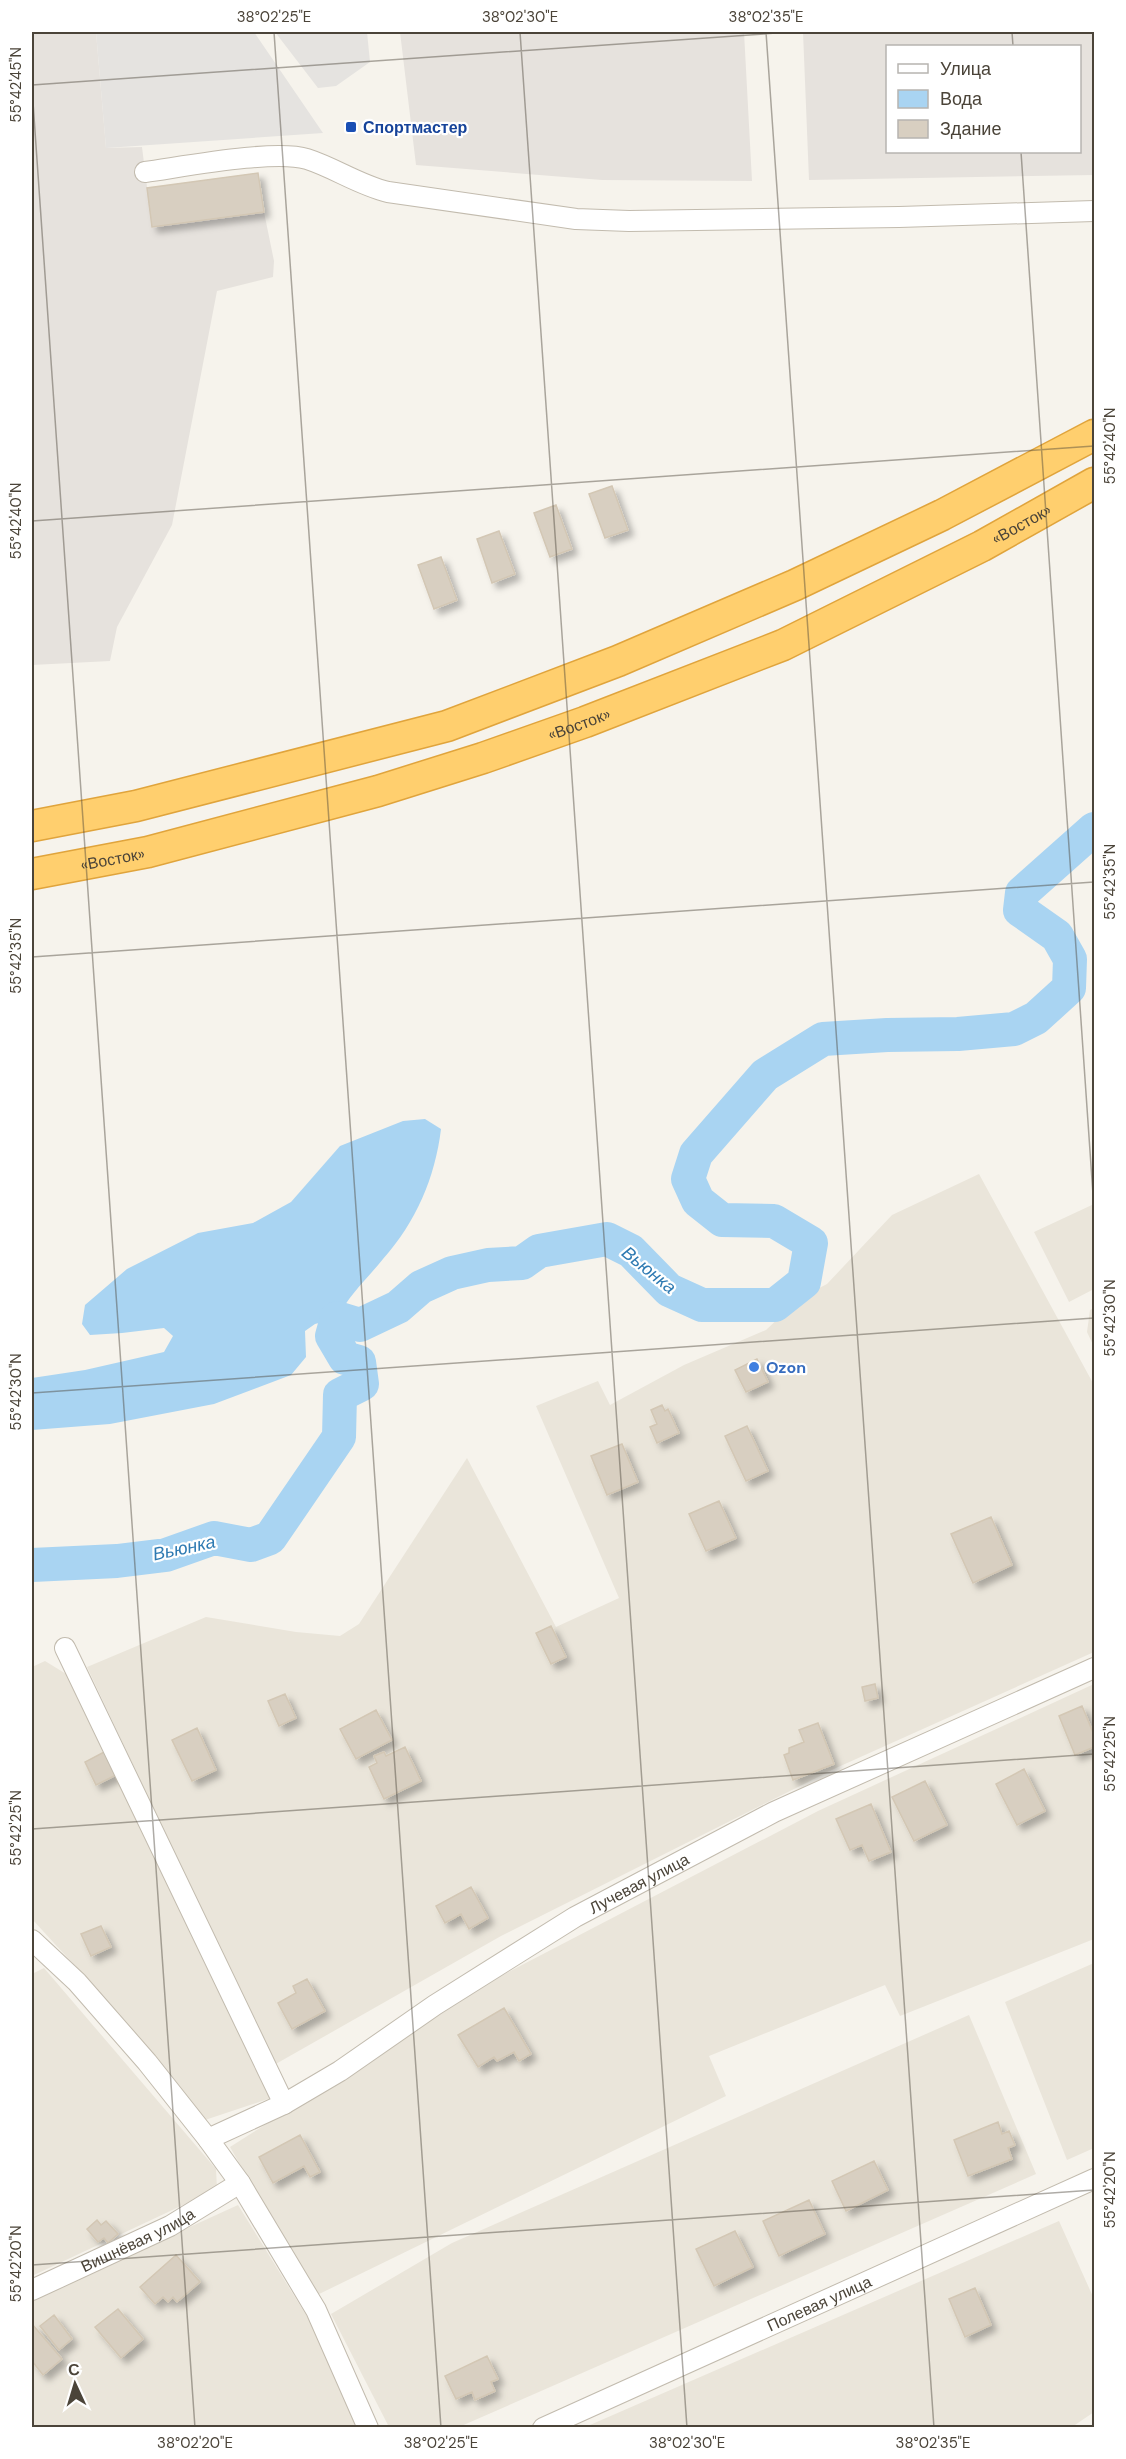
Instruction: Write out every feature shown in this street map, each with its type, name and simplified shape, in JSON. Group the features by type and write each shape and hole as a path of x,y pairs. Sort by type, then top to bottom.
{"highway":[{"path":"32,826 136,806 447,726 618,661 795,585 942,515 1095,435"},
{"name":"«Восток»","path":"32,874 148,852 367,794 483,758 585,722 783,645 982,546 1095,483"}],"street":[{"path":"145,172 260,158 306,159 359,184 388,192 602,220 899,217 1095,211"},
{"path":"65,1648 284,2104"},
{"name":"Лучевая улица","path":"208,2139 284,2104 340,2071 435,2004 575,1917 774,1812 1095,1668"},
{"path":"35,1950 77,1982 147,2062 240,2183 316,2310 368,2427"},
{"name":"Полевая улица","path":"543,2427 1095,2179"},
{"name":"Вишнёвая улица","path":"32,2290 170,2226 240,2183"}],"shaded area":[{"path":"32,32 96,32 106,148 142,147 152,227 264,212 274,261 273,277 217,291 172,525 117,627 110,661 32,665"},
{"path":"96,32 254,32 323,133 106,148"},
{"path":"275,32 367,32 370,62 336,86 318,88"},
{"path":"400,32 744,32 752,181 602,180 416,165"},
{"path":"803,32 1094,32 1094,175 809,180"},
{"path":"979,1174 1094,1385 1094,1652 836,1768 501,1936 274,2065 87,1667 206,1617 296,1632 340,1636 359,1624 467,1458 556,1627 619,1598 536,1406 598,1381 610,1405 684,1365 766,1330 800,1298 827,1284 892,1215"},
{"path":"1094,1204 1094,1289 1069,1302 1034,1232"},
{"path":"1094,1308 1094,1347 1087,1332 1090,1310"},
{"path":"45,1661 71,1677 271,2098 205,2120 97,1990 32,1919 32,1667"},
{"path":"1094,1684 1094,1939 900,2016 885,1985 709,2056 726,2096 315,2296 230,2147 499,1977 818,1811"},
{"path":"1094,1963 1094,2148 1067,2160 1005,2002"},
{"path":"44,1968 216,2169 217,2189 32,2276 32,1974"},
{"path":"969,2015 1036,2174 459,2427 389,2427 331,2314 452,2243"},
{"path":"238,2205 311,2323 357,2427 32,2427 32,2299"},
{"path":"1059,2221 1094,2299 1094,2412 1072,2427 583,2428"}],"water":[{"path":"425,1119 441,1129 429,1182 414,1215 395,1245 353,1294 337,1318 315,1324 305,1331 306,1357 291,1375 214,1404 110,1424 32,1430 32,1378 85,1370 164,1352 173,1336 164,1328 90,1335 82,1324 85,1305 127,1269 198,1233 253,1223 291,1202 340,1146 403,1121"}],"building":[{"path":"258,173 264,212 152,227 147,188"},
{"path":"612,486 628,530 605,538 589,494"},
{"path":"556,505 572,549 550,557 534,513"},
{"path":"499,531 515,574 492,583 477,539"},
{"path":"441,557 457,600 434,609 418,565"},
{"path":"757,1359 768,1382 746,1392 735,1370"},
{"path":"662,1405 665,1411 668,1409 679,1433 657,1443 650,1427 657,1424 651,1410"},
{"path":"747,1426 768,1471 746,1481 725,1436"},
{"path":"622,1444 638,1482 607,1495 591,1456"},
{"path":"719,1501 736,1538 706,1551 689,1514"},
{"path":"991,1517 1012,1565 973,1583 951,1534"},
{"path":"551,1626 566,1657 551,1664 536,1633"},
{"path":"875,1684 878,1698 865,1701 862,1687"},
{"path":"285,1694 296,1718 279,1726 268,1701"},
{"path":"1082,1706 1094,1735 1094,1747 1075,1755 1059,1716"},
{"path":"376,1710 392,1740 356,1759 340,1729"},
{"path":"818,1723 834,1764 793,1780 784,1755 789,1753 789,1748 804,1742 799,1730"},
{"path":"197,1728 216,1770 192,1781 172,1740"},
{"path":"405,1747 421,1781 384,1799 369,1767 377,1763 374,1756 384,1752 386,1756"},
{"path":"106,1751 118,1774 96,1785 85,1762"},
{"path":"1024,1769 1045,1811 1017,1825 996,1784"},
{"path":"925,1781 947,1825 914,1841 892,1797"},
{"path":"871,1804 891,1852 869,1861 862,1845 850,1850 836,1819"},
{"path":"471,1887 488,1918 469,1929 461,1914 445,1923 436,1906"},
{"path":"101,1926 111,1947 91,1956 81,1934"},
{"path":"307,1979 325,2011 292,2029 278,2003 296,1993 293,1986"},
{"path":"504,2008 531,2054 519,2061 514,2052 497,2061 494,2057 478,2067 458,2035"},
{"path":"998,2122 1002,2134 1009,2131 1015,2145 1008,2148 1012,2159 968,2176 954,2140"},
{"path":"300,2135 320,2172 310,2177 304,2166 273,2183 259,2157"},
{"path":"874,2161 888,2190 846,2211 832,2181"},
{"path":"809,2200 825,2234 779,2256 763,2221"},
{"path":"97,2220 101,2225 106,2221 118,2234 108,2243 104,2238 98,2242 87,2229"},
{"path":"735,2231 753,2267 714,2286 696,2249"},
{"path":"176,2255 200,2282 177,2302 173,2297 168,2302 163,2297 155,2304 140,2287"},
{"path":"975,2288 991,2325 965,2337 949,2299"},
{"path":"118,2309 143,2339 121,2358 95,2327"},
{"path":"54,2315 72,2339 59,2350 40,2326"},
{"path":"32,2324 62,2359 43,2375 32,2361"},
{"path":"487,2356 498,2379 491,2382 495,2391 475,2400 472,2392 456,2399 445,2376"}],"waterway":[{"name":"Вьюнка","path":"32,1565 117,1561 166,1555 214,1538 251,1545 270,1538 339,1437 340,1395 362,1384 359,1362 345,1358 332,1336 337,1318 360,1325 398,1307 421,1287 452,1273 488,1265 522,1263 539,1251 607,1239 631,1251 669,1290 702,1305 775,1305 804,1282 811,1243 774,1221 722,1220 698,1201 688,1179 696,1154 765,1075 823,1039 958,1034 1014,1029 1036,1018 1069,988 1070,959 1057,936 1020,910 1022,893 1094,829"}],"place":[{"name":"Спортмастер","path":"351,127"},
{"name":"Ozon","path":"754,1367"}]}
